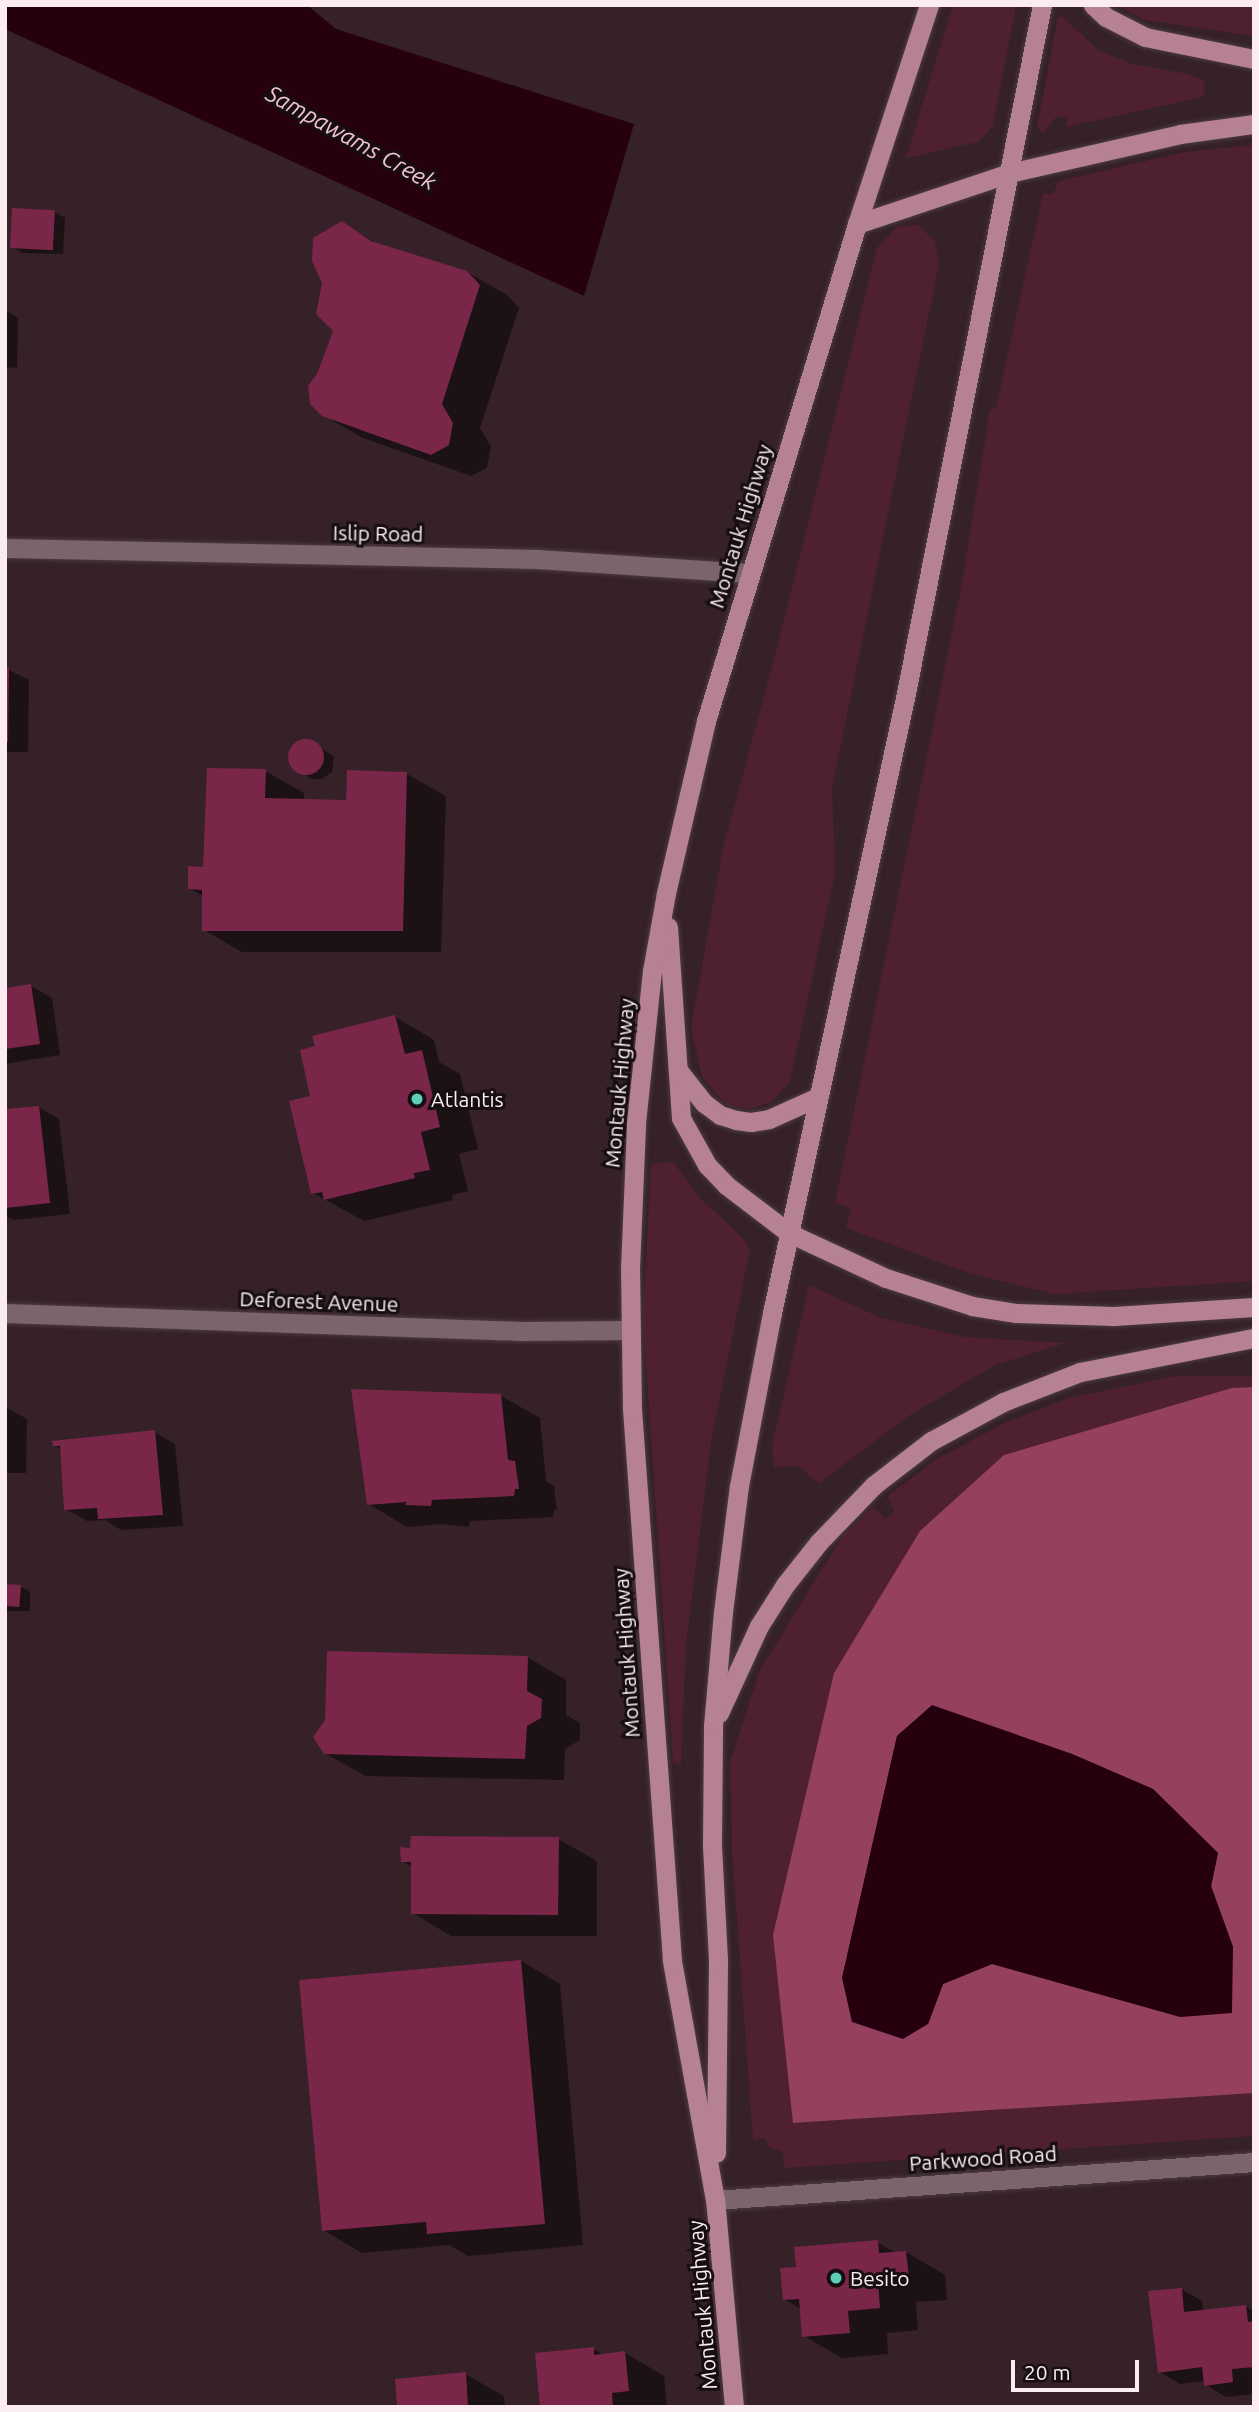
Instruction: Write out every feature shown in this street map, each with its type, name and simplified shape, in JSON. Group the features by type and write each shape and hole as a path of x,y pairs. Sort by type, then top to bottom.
{"main road":[{"name":"Montauk Highway","path":"734,2407 715,2200 672,1960 636,1490 631,1330 636,1123 651,984 666,893 706,721 748,573 857,224 929,5"},
{"name":"Montauk Highway","path":"715,2200 718,1960 712,1845 713,1726 723,1612 739,1486 789,1233 905,698 1042,5"},
{"path":"1093,5 1106,17 1145,37 1254,59"},
{"path":"857,224 1009,173 1180,134 1254,124"},
{"path":"666,893 675,1066 681,1118 707,1165 751,1207 789,1233 886,1278 972,1306 1016,1312 1114,1316 1254,1307"},
{"path":"675,1066 690,1088 705,1103 720,1115 736,1120 751,1122 769,1119 818,1097"},
{"path":"713,1726 759,1626 785,1585 819,1542 874,1485 931,1441 1003,1402 1080,1372 1254,1338"}],"street":[{"name":"Islip Road","path":"5,548 561,559 748,573"},
{"name":"Deforest Avenue","path":"5,1313 522,1332 631,1330"},
{"name":"Parkwood Road","path":"715,2200 1254,2162"}],"shaded area":[{"path":"953,5 1016,5 993,126 978,142 906,158"},
{"path":"1116,5 1254,5 1254,36 1145,20"},
{"path":"1058,17 1063,17 1098,50 1132,64 1188,74 1205,81 1203,97 1066,127 1067,117 1056,117 1043,133 1037,126"},
{"path":"1254,145 1254,1281 1055,1294 969,1273 846,1228 851,1208 835,1203 960,594 990,410 996,408 1043,194 1053,194 1059,181 1185,152"},
{"path":"918,225 935,241 939,264 832,788 835,873 790,1081 772,1102 750,1109 726,1105 702,1077 691,1028 723,848 769,678 877,248 897,227"},
{"path":"673,1162 699,1197 744,1239 750,1249 711,1441 686,1645 681,1764 673,1763 643,1318 651,1164"},
{"path":"809,1285 881,1318 965,1337 1066,1343 995,1365 907,1417 819,1483 798,1466 774,1467 772,1446"},
{"path":"1176,1376 1254,1376 1254,1387 1232,1388 920,1531 793,2123 1254,2093 1254,2136 784,2168 783,2152 769,2147 765,2138 753,2140 732,1848 730,1763 760,1670 844,1534 873,1507 885,1519 894,1512 888,1496 935,1460 1005,1423 1069,1398"},
{"path":"1254,1387 1254,2093 793,2123 773,1935 834,1673 920,1531 1004,1455 1232,1388","holes":["932,1706 1072,1754 1153,1789 1218,1853 1211,1886 1233,1947 1180,2017 992,1964 943,1984 928,2024 842,1978 897,1736"]}],"water":[{"name":"Sampawams Creek","path":"5,5 307,5 336,29 634,124 584,296 5,29"},
{"path":"932,1705 1072,1754 1153,1789 1218,1853 1211,1886 1233,1947 1232,2013 1181,2017 992,1964 943,1984 928,2024 903,2039 852,2022 842,1978 897,1736"}],"building":[{"path":"12,208 55,210 53,250 10,248"},
{"path":"342,221 371,241 467,271 480,285 442,404 453,423 449,445 431,455 322,416 310,404 308,386 317,374 333,331 316,314 322,283 312,261 313,238"},
{"path":"5,667 9,667 8,742 5,742"},
{"path":"306,739 319,744 324,757 319,770 306,775 293,770 288,757 293,744"},
{"path":"207,768 266,769 265,798 346,800 347,770 407,772 403,931 202,931 202,890 188,889 188,866 203,867"},
{"path":"31,984 40,1044 5,1049 5,988"},
{"path":"395,1015 405,1054 422,1050 440,1127 421,1132 430,1170 414,1173 415,1178 324,1200 322,1192 311,1194 289,1101 310,1096 300,1050 315,1046 312,1036"},
{"path":"39,1106 50,1203 5,1208 5,1109"},
{"path":"351,1389 501,1394 508,1460 515,1461 519,1489 515,1489 514,1496 432,1500 431,1506 405,1505 407,1502 367,1505"},
{"path":"155,1430 163,1515 98,1519 97,1508 64,1510 60,1446 53,1446 52,1441"},
{"path":"5,1584 21,1585 19,1607 5,1606"},
{"path":"327,1651 528,1656 527,1691 542,1699 541,1718 527,1726 525,1759 324,1754 313,1737 325,1720"},
{"path":"411,1836 559,1837 558,1915 411,1914 411,1862 401,1862 400,1847 410,1848"},
{"path":"521,1960 545,2224 427,2234 426,2222 322,2231 299,1980"},
{"path":"878,2240 879,2253 906,2251 909,2278 878,2281 880,2308 848,2311 850,2333 802,2337 799,2299 783,2300 780,2268 796,2267 794,2247"},
{"path":"1182,2288 1184,2312 1246,2305 1248,2322 1254,2321 1254,2367 1232,2369 1233,2382 1204,2386 1202,2367 1158,2373 1148,2291"},
{"path":"594,2347 594,2355 625,2351 629,2391 612,2393 613,2407 540,2407 535,2353"},
{"path":"466,2372 468,2407 397,2407 395,2379"}],"place":[{"name":"Atlantis","path":"417,1099"},
{"name":"Besito","path":"836,2278"}]}
